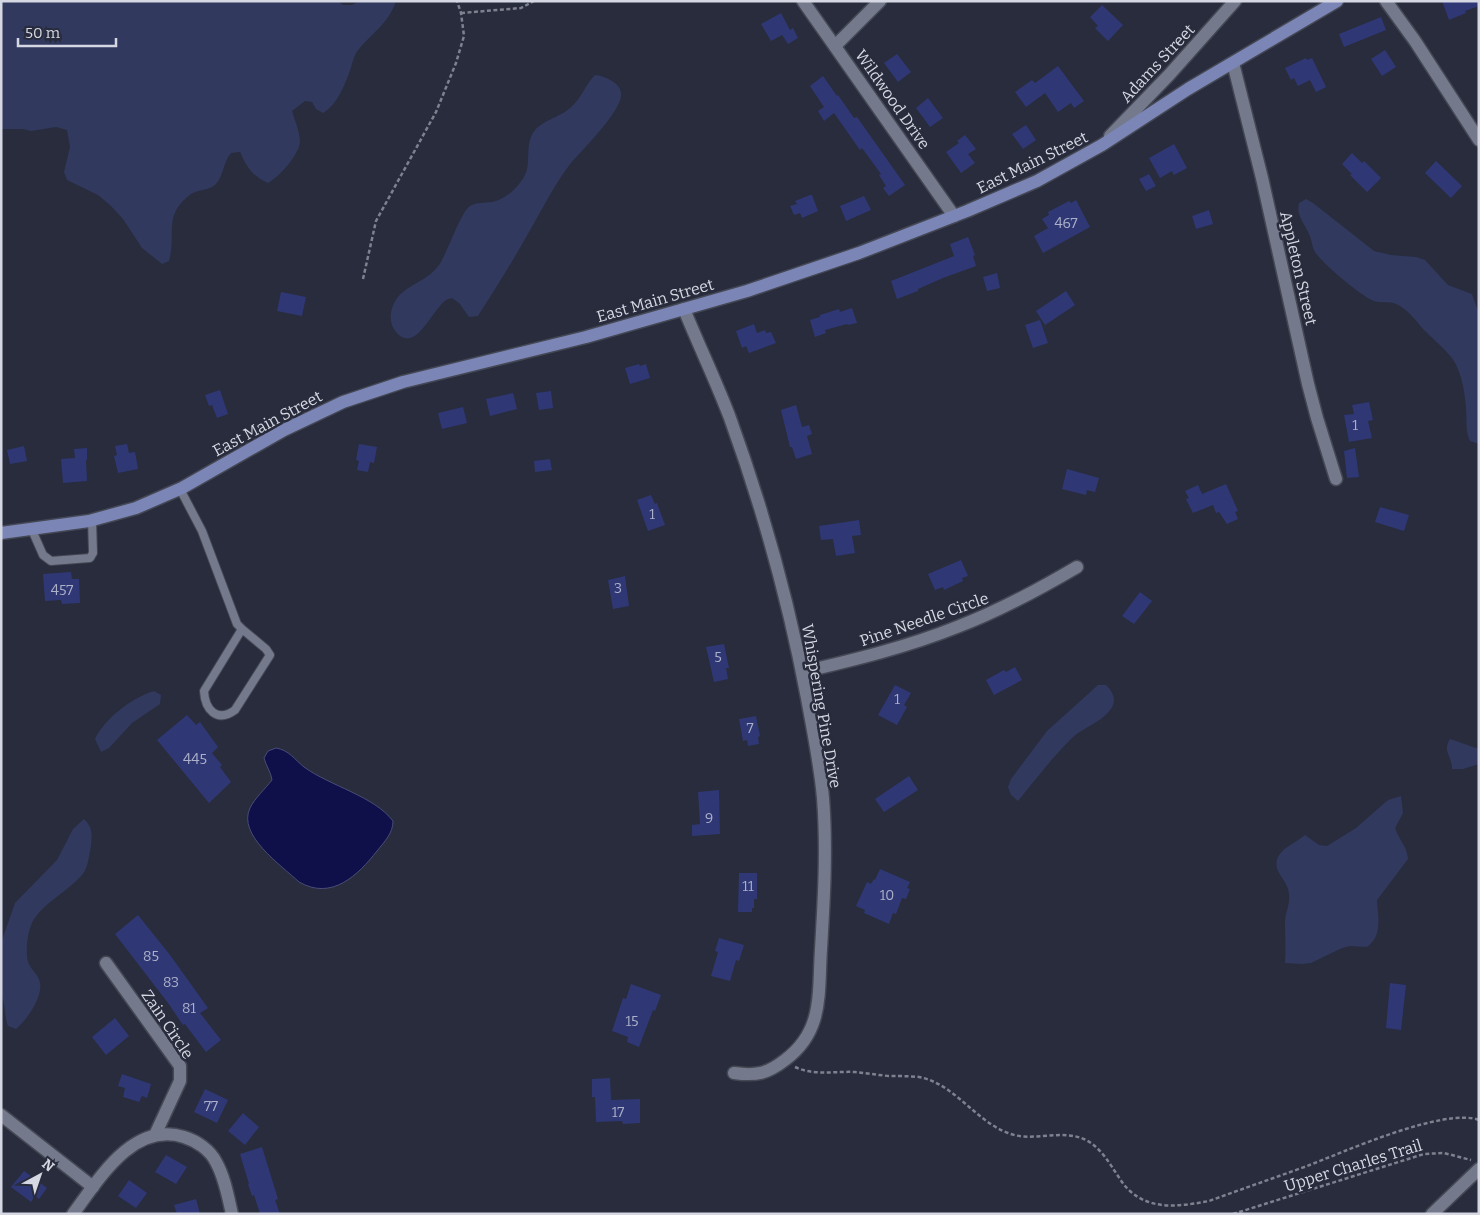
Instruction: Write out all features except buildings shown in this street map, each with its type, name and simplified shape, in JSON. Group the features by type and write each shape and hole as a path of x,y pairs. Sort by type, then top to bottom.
{"main road":[{"name":"East Main Street","path":"1,533 92,520 136,508 180,489 284,430 343,402 403,382 532,351 684,310 822,267 954,216 1037,181 1102,146 1188,89 1337,1"}],"street":[{"name":"Wildwood Drive","path":"803,1 954,216"},
{"path":"836,46 880,1"},
{"name":"Adams Street","path":"1102,146 1235,1"},
{"path":"1386,1 1415,40 1479,140"},
{"name":"Appleton Street","path":"1233,63 1262,178 1314,409 1336,479"},
{"name":"Whispering Pine Drive","path":"684,310 729,416 751,479 784,593 802,672 823,799 822,935 815,1020 810,1034 802,1045 788,1058 765,1072 750,1076 734,1073"},
{"name":"Pine Needle Circle","path":"802,672 858,659 956,628 1002,608 1077,567"},
{"name":"Zain Circle","path":"106,963 180,1066 180,1081 155,1135"},
{"path":"1,1115 93,1187"},
{"path":"73,1214 93,1187 128,1149 138,1141 155,1135 175,1134 198,1143 216,1160 232,1214"},
{"path":"1432,1214 1476,1165"}],"lane":[{"path":"180,489 202,531 237,624 266,649 270,655 235,710 228,715 219,715 210,711 204,702 204,691 242,629"},
{"path":"32,530 43,555 51,561 90,558 93,553 92,520"}],"path":[{"path":"363,279 376,221 436,112 456,63 464,36 461,13 457,1"},
{"path":"461,13 521,8 534,1"},
{"path":"788,1058 796,1068 807,1071 917,1077 931,1080 956,1095 993,1126 1008,1133 1029,1137 1066,1136 1085,1140 1102,1154 1129,1191 1150,1203 1162,1206 1189,1205 1209,1201 1418,1126 1455,1117 1479,1120"},
{"name":"Upper Charles Trail","path":"1233,1214 1424,1154 1444,1152 1476,1165"}],"shaded area":[{"path":"1,1 338,1 343,5 352,5 360,1 396,1 384,23 356,53 343,87 333,104 323,113 316,109 312,102 305,101 292,111 300,142 296,153 283,171 268,183 258,178 245,162 240,152 231,153 216,184 191,194 176,210 173,217 169,261 162,264 142,248 123,219 111,206 98,195 67,180 64,172 70,147 67,130 56,127 31,131 1,129"},
{"path":"595,75 611,80 620,89 620,100 616,109 560,178 478,316 469,317 459,303 452,298 446,300 440,306 416,335 410,338 403,338 396,332 391,322 391,311 395,301 403,292 431,274 439,265 462,216 470,206 496,201 505,197 516,187 527,169 530,138 533,133 545,122 570,108"},
{"path":"1306,199 1374,251 1425,260 1448,285 1472,294 1479,314 1479,444 1470,441 1468,437 1463,388 1460,374 1451,357 1404,308 1397,304 1377,302 1368,298 1325,264 1314,250 1310,236 1301,219 1298,208 1299,203"},
{"path":"1098,685 1106,685 1111,690 1114,702 1111,709 1102,718 1071,739 1050,761 1018,801 1011,795 1008,787 1011,779 1047,731"},
{"path":"154,691 161,695 160,704 132,723 109,748 101,752 95,739 105,724 128,704"},
{"path":"1450,739 1479,749 1479,764 1463,769 1452,769 1447,751"},
{"path":"276,748 288,753 315,774 375,805 393,821 390,833 383,844 361,869 343,883 322,889 299,882 263,849 250,829 248,818 250,808 272,780 264,758 268,751"},
{"path":"1401,796 1403,813 1395,828 1406,850 1408,859 1377,900 1378,926 1372,942 1367,947 1350,946 1342,948 1311,963 1285,963 1285,919 1289,894 1277,866 1280,853 1305,835 1319,845 1327,846 1356,828 1388,800"},
{"path":"84,819 89,825 92,835 86,869 76,881 39,913 30,928 27,941 28,960 38,978 40,989 33,1008 16,1029 8,1026 1,995 1,943 15,903 57,860 73,829"}]}
